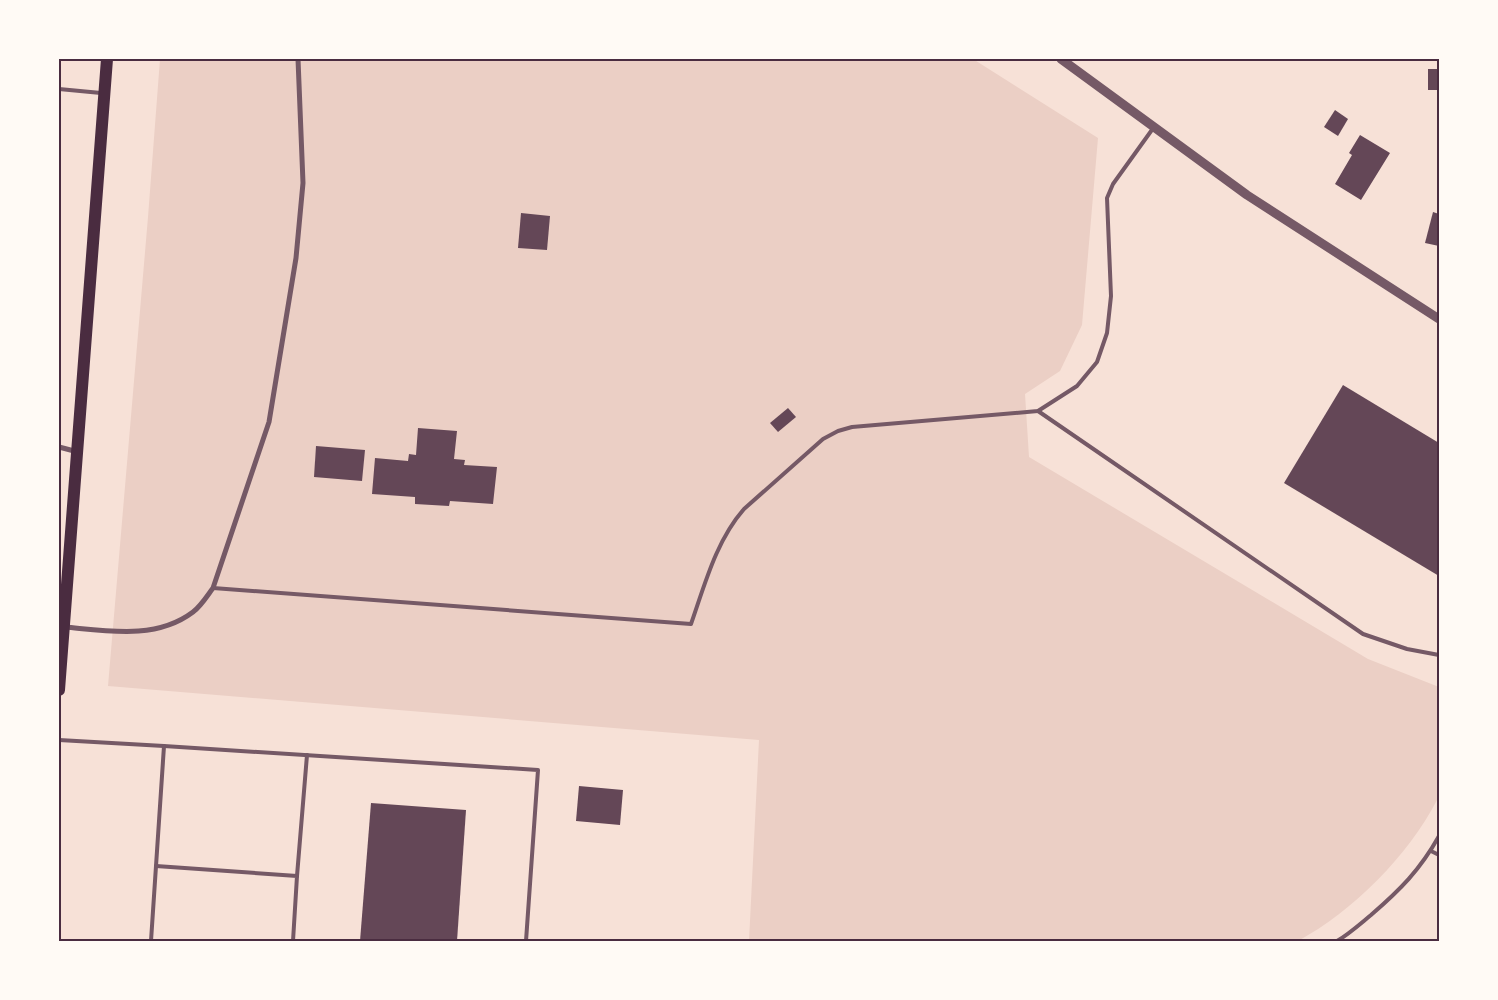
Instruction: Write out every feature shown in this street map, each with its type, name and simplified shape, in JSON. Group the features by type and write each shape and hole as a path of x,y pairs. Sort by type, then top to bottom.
{"main road":[{"path":"59,690 107,59"}],"street":[{"path":"64,626 123,633 160,628 180,620 194,611 213,588 269,422 295,268 303,183 298,59"},
{"path":"1061,59 1247,195 1439,318"},
{"path":"59,447 78,452"}],"lane":[{"path":"59,88 105,93"},
{"path":"213,588 691,624 717,552 734,521 744,509 823,439 838,431 852,427 1038,411 1077,386 1097,362 1107,333 1111,296 1107,198 1113,184 1154,127"},
{"path":"1038,411 1363,634 1407,649 1439,655"},
{"path":"59,740 538,770 526,941"},
{"path":"151,941 164,746"},
{"path":"293,941 306,755"},
{"path":"1337,941 1410,880 1431,851 1439,836"},
{"path":"1431,851 1439,855"},
{"path":"156,866 297,876"}],"shaded area":[{"path":"160,59 973,59 1098,138 1082,325 1060,371 1025,394 1029,457 1368,659 1439,687 1439,801 1437,800 1425,821 1395,861 1359,898 1319,929 1298,941 749,941 759,740 108,686"}],"building":[{"path":"1428,69 1439,69 1439,90 1428,90"},
{"path":"1335,110 1348,119 1338,136 1324,127"},
{"path":"1360,135 1390,153 1361,200 1335,184 1352,155 1349,153"},
{"path":"1433,212 1439,214 1439,246 1425,243"},
{"path":"521,213 550,216 547,250 518,248"},
{"path":"1343,385 1439,443 1439,576 1284,483"},
{"path":"788,408 796,417 778,432 770,423"},
{"path":"418,428 457,431 454,459 465,460 464,465 497,467 493,504 450,501 449,506 415,504 415,497 372,494 375,458 408,461 409,454 416,455"},
{"path":"316,446 365,450 362,481 314,477"},
{"path":"579,786 623,790 620,825 576,821"},
{"path":"371,803 466,810 457,941 360,941"}]}
